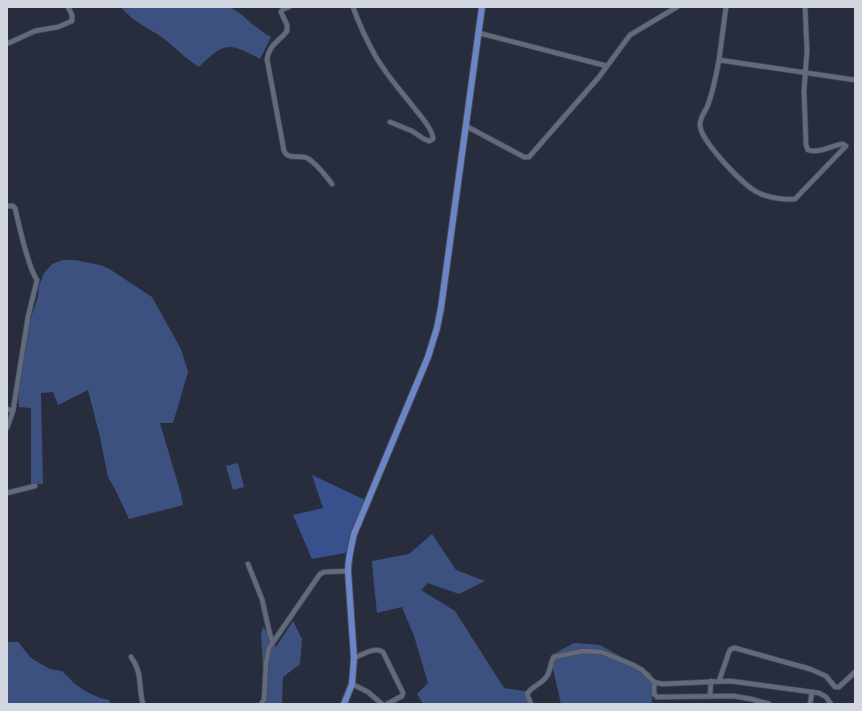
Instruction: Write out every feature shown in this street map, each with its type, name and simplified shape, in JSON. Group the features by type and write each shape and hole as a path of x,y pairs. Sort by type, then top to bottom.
{"main road":[{"path":"344,704 352,684 354,658 348,563 354,534 406,413 428,357 435,334 441,308 482,7"}],"street":[{"path":"7,42 9,43 35,31 58,27 72,21 72,15 68,7"},
{"path":"289,7 283,9 281,12 287,25 287,31 273,44 267,58 284,151 289,156 307,158 332,184"},
{"path":"353,7 376,58 426,124 434,137 433,140 430,141 412,131 390,122"},
{"path":"466,126 524,157 529,157 599,77 630,35 677,7"},
{"path":"726,7 719,60 713,90 701,119 701,132 714,151 735,174 751,188 759,193 780,198 795,199 846,146 843,144 838,144 813,151 808,150 807,148 804,91 807,50 805,7"},
{"path":"479,33 607,66"},
{"path":"719,60 855,80"},
{"path":"7,206 13,206 15,208 30,266 37,280 28,317 13,410 7,428"},
{"path":"7,409 13,410"},
{"path":"7,493 35,486"},
{"path":"248,564 262,600 273,642"},
{"path":"267,704 261,703 264,696 267,653 273,642 320,574 324,572 348,571"},
{"path":"719,681 729,652 731,649 735,648 810,669 826,676 835,687 839,687 855,672"},
{"path":"354,658 376,649 383,652 403,693 402,696 387,704"},
{"path":"531,704 527,694 529,690 548,676 554,657 583,650 601,652 631,664 642,670 654,682 662,684 711,681 741,682 812,692 824,695 831,704"},
{"path":"131,656 140,675 141,698 143,704"},
{"path":"710,696 711,681"},
{"path":"654,682 654,694 656,697 745,697 769,704"},
{"path":"352,684 368,692 382,704"},
{"path":"810,704 812,692"}],"shaded area":[{"path":"121,7 229,7 271,37 260,59 233,47 227,47 215,53 199,67 163,38 140,24"},
{"path":"63,260 75,260 100,265 111,270 152,297 181,349 188,372 173,423 160,423 183,505 129,519 108,477 88,390 58,405 53,392 41,393 43,484 31,484 31,408 19,407 17,383 29,323 38,297 39,286 44,273 52,264"},
{"path":"238,463 244,487 233,490 226,466"},
{"path":"312,475 367,501 349,550 345,553 312,559 293,515 323,508"},
{"path":"432,534 456,570 485,581 459,594 428,583 421,590 455,611 504,688 530,692 529,704 423,704 417,694 428,683 414,636 402,607 377,613 372,561 409,554"},
{"path":"293,621 302,639 300,664 283,677 282,704 258,704 261,702 264,688 261,634 263,626 276,647"},
{"path":"7,642 18,642 31,658 50,669 62,671 75,684 85,691 100,698 109,700 111,704 7,704"},
{"path":"574,643 600,645 651,673 652,704 561,704 550,656"}]}
